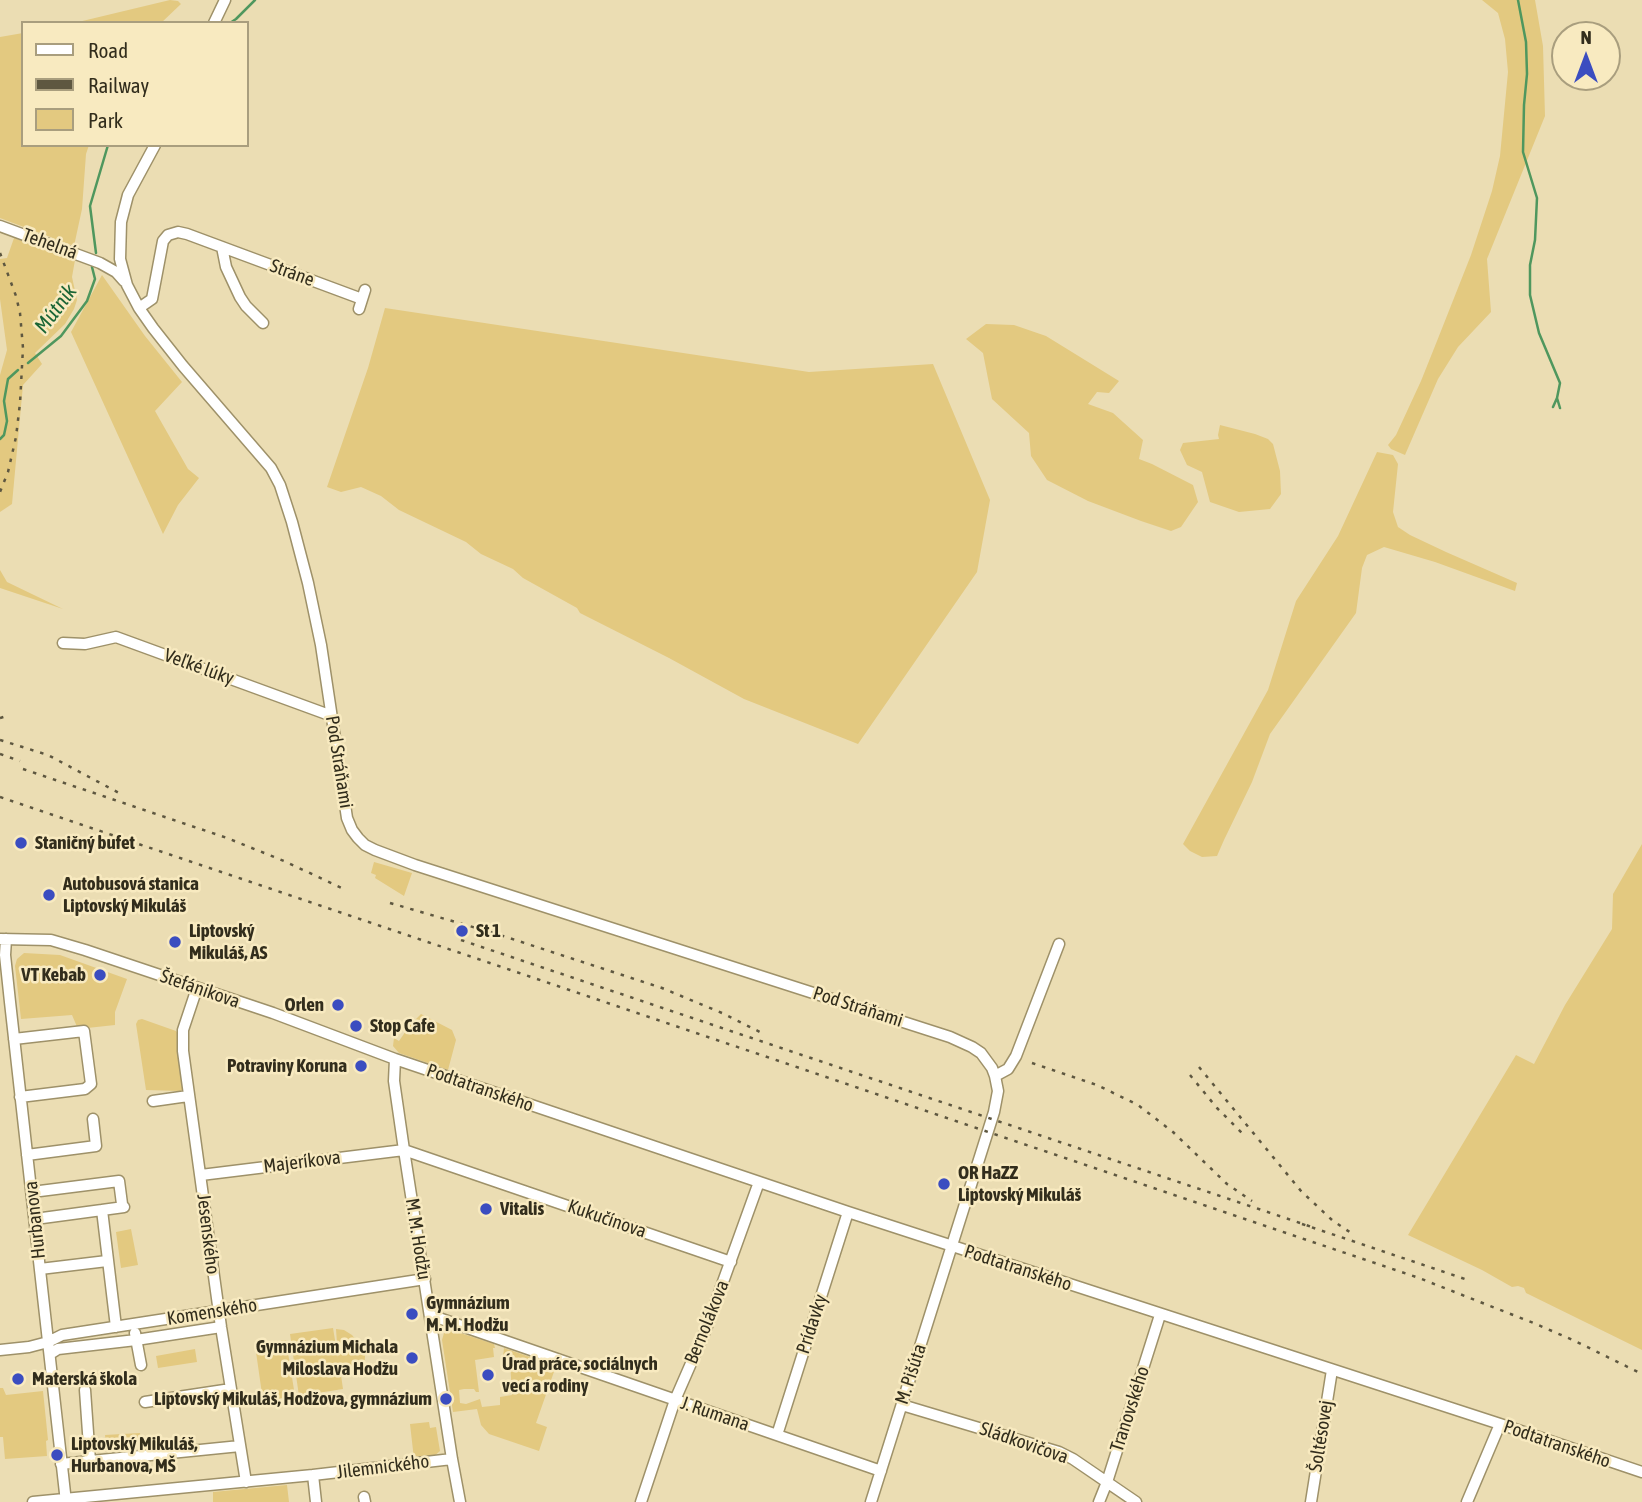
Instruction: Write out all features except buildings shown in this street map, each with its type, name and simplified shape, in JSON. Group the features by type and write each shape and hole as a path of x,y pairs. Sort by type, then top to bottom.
{"street":[{"path":"215,21 225,0"},
{"name":"Pod Stráňami","path":"154,147 126,201 121,222 120,259 127,285 139,309 271,468 279,485 308,583 321,645 349,825 354,834 365,845 384,854 436,872 950,1037 981,1053 995,1076"},
{"name":"Tehelná","path":"0,226 100,262 116,272 127,285"},
{"name":"Stráne","path":"139,309 152,299 161,248 165,237 175,233 222,247 362,299"},
{"path":"222,247 226,267 240,297 263,323"},
{"name":"Tehelná","path":"100,262 109,261 120,251"},
{"name":"Veľké lúky","path":"63,643 85,644 116,637 332,716"},
{"name":"Štefánikova","path":"3,939 60,942 280,1016 395,1059"},
{"name":"Hurbanova","path":"3,939 5,1002 14,1039 65,1501"},
{"path":"952,1247 997,1099 995,1076 1009,1069 1016,1056 1059,944"},
{"name":"Jesenského","path":"197,988 182,1035 183,1051 218,1311 246,1482"},
{"path":"14,1039 84,1031 91,1084 85,1088 20,1097"},
{"name":"M. M. Hodžu","path":"395,1059 393,1074 404,1150 460,1502"},
{"name":"Podtatranského","path":"395,1059 952,1247 1642,1472"},
{"path":"153,1101 188,1096"},
{"path":"27,1155 96,1146 93,1119"},
{"name":"Majeríkova","path":"201,1175 404,1150"},
{"name":"Kukučínova","path":"404,1150 731,1262"},
{"path":"32,1192 119,1181 123,1206 35,1219"},
{"name":"Bernolákova","path":"641,1502 675,1399 706,1329 759,1182"},
{"path":"102,1210 116,1327"},
{"name":"Prídavky","path":"777,1435 848,1212"},
{"name":"M. Pišúta","path":"872,1502 952,1247"},
{"path":"40,1269 107,1261"},
{"name":"Komenského","path":"0,1350 29,1347 62,1335 425,1279"},
{"name":"J. Rumana","path":"430,1315 881,1471"},
{"name":"Tranovského","path":"1099,1502 1160,1315"},
{"path":"134,1325 141,1365"},
{"path":"50,1354 58,1349 221,1327"},
{"name":"Šoltésovej","path":"1311,1502 1332,1370"},
{"path":"145,1402 231,1389"},
{"path":"85,1390 90,1461"},
{"name":"Sládkovičova","path":"902,1405 1059,1452 1136,1502"},
{"path":"1467,1502 1500,1424"},
{"path":"61,1464 240,1446"},
{"name":"Jilemnického","path":"33,1502 65,1501 452,1460"},
{"name":"Jilemnického","path":"313,1475 316,1502"},
{"path":"163,1490 165,1502"}],"green space":[{"path":"170,0 181,4 163,21 82,21"},
{"path":"1482,0 1535,0 1543,46 1545,116 1487,259 1491,312 1458,347 1438,379 1405,455 1388,445 1396,435 1421,381 1471,255 1492,191 1500,156 1508,72 1505,39 1498,13"},
{"path":"21,33 21,147 88,147 82,209 74,246 0,218 0,37"},
{"path":"14,238 75,260 72,277 77,300 65,324 35,353 42,364 23,385 12,504 0,512 0,375 7,350 0,299 0,259 7,258"},
{"path":"102,275 182,382 155,411 188,469 199,478 178,505 163,534 71,332"},
{"path":"385,308 809,372 933,364 990,500 977,572 858,744 744,699 580,613 577,608 523,578 513,569 481,554 466,542 399,510 381,496 361,487 341,492 327,487 368,368"},
{"path":"986,324 1014,325 1046,336 1119,381 1109,393 1097,392 1088,404 1113,413 1143,440 1139,459 1193,485 1198,502 1181,527 1171,531 1141,521 1088,501 1047,480 1031,456 1029,433 992,399 983,353 966,339"},
{"path":"1220,425 1255,434 1273,444 1280,471 1281,494 1270,509 1239,512 1210,502 1202,472 1187,465 1180,450 1183,443 1219,439"},
{"path":"1377,452 1393,455 1398,464 1393,512 1398,527 1446,552 1517,583 1515,591 1384,547 1367,555 1362,568 1356,613 1270,734 1252,782 1217,856 1202,857 1183,844 1268,690 1296,601 1338,536"},
{"path":"0,570 7,582 63,609 0,588"},
{"path":"1642,844 1642,1350 1526,1293 1524,1288 1512,1287 1408,1235 1516,1055 1534,1064 1565,1005 1612,929 1613,894"},
{"path":"374,862 412,873 404,896 375,878 376,875 371,873"},
{"path":"24,953 60,955 127,979 115,1012 115,1025 78,1029 72,1015 21,1019 15,966 17,959"},
{"path":"421,1014 452,1030 456,1040 448,1070 399,1053 393,1046 394,1038 399,1041"},
{"path":"142,1019 176,1031 179,1035 184,1089 146,1090 136,1024"},
{"path":"131,1229 138,1265 121,1268 116,1232"},
{"path":"333,1328 338,1358 336,1329 352,1335 361,1346 365,1356 364,1375 341,1375 343,1389 299,1396 290,1334"},
{"path":"451,1330 494,1344 495,1348 494,1357 475,1360 479,1392 474,1389 459,1390 460,1403 466,1404 480,1399 482,1407 500,1405 500,1397 512,1395 510,1360 503,1357 504,1348 556,1366 536,1423 547,1427 539,1451 489,1434 481,1425 477,1409 453,1412 442,1340 444,1333"},
{"path":"286,1340 295,1396 263,1401 255,1345"},
{"path":"195,1349 197,1362 158,1368 156,1356"},
{"path":"0,1388 3,1388 6,1395 43,1391 47,1456 5,1459 3,1437 0,1437"},
{"path":"429,1422 430,1428 436,1427 440,1451 433,1457 414,1459 410,1424"},
{"path":"140,1433 141,1443 106,1446 105,1435"},
{"path":"287,1485 289,1502 213,1502 213,1492"}],"waterway":[{"name":"Mútnik","path":"233,21 255,0"},
{"path":"1518,0 1526,42 1523,152 1537,198 1535,240 1530,265 1530,295 1539,333 1560,383 1553,407"},
{"name":"Mútnik","path":"96,253 90,206 107,147"},
{"name":"Mútnik","path":"28,363 61,336 87,301 95,279 92,267"},
{"name":"Mútnik","path":"0,439 4,435 7,421 4,401 8,379 18,370"},
{"path":"1557,398 1560,408"}],"railway":[{"path":"0,253 16,296 23,348 16,437 0,492"},
{"path":"0,718 10,715"},
{"path":"0,740 48,755 119,793"},
{"path":"0,754 20,761"},
{"path":"23,769 227,838 346,890"},
{"path":"0,797 1419,1278 1536,1324 1642,1374"},
{"path":"390,903 497,934 662,988 760,1032"},
{"path":"461,940 1312,1227"},
{"path":"1032,1063 1097,1085 1138,1105 1173,1132 1227,1184 1252,1201"},
{"path":"1199,1067 1301,1191 1332,1220 1354,1235"},
{"path":"1190,1075 1243,1134"},
{"path":"1302,1224 1465,1279"}],"place":[{"name":"Staničný bufet","path":"21,843"},
{"name":"Autobusová stanica Liptovský Mikuláš","path":"49,895"},
{"name":"St 1","path":"462,931"},
{"name":"Liptovský Mikuláš, AS","path":"175,942"},
{"name":"VT Kebab","path":"100,975"},
{"name":"Orlen","path":"338,1005"},
{"name":"Stop Cafe","path":"356,1026"},
{"name":"Potraviny Koruna","path":"361,1066"},
{"name":"OR HaZZ Liptovský Mikuláš","path":"944,1184"},
{"name":"Vitalis","path":"486,1209"},
{"name":"Gymnázium M. M. Hodžu","path":"412,1314"},
{"name":"Gymnázium Michala Miloslava Hodžu","path":"412,1358"},
{"name":"Úrad práce, sociálnych vecí a rodiny","path":"488,1375"},
{"name":"Materská škola","path":"18,1379"},
{"name":"Liptovský Mikuláš, Hodžova, gymnázium","path":"446,1399"},
{"name":"Liptovský Mikuláš, Hurbanova, MŠ","path":"57,1455"}]}
